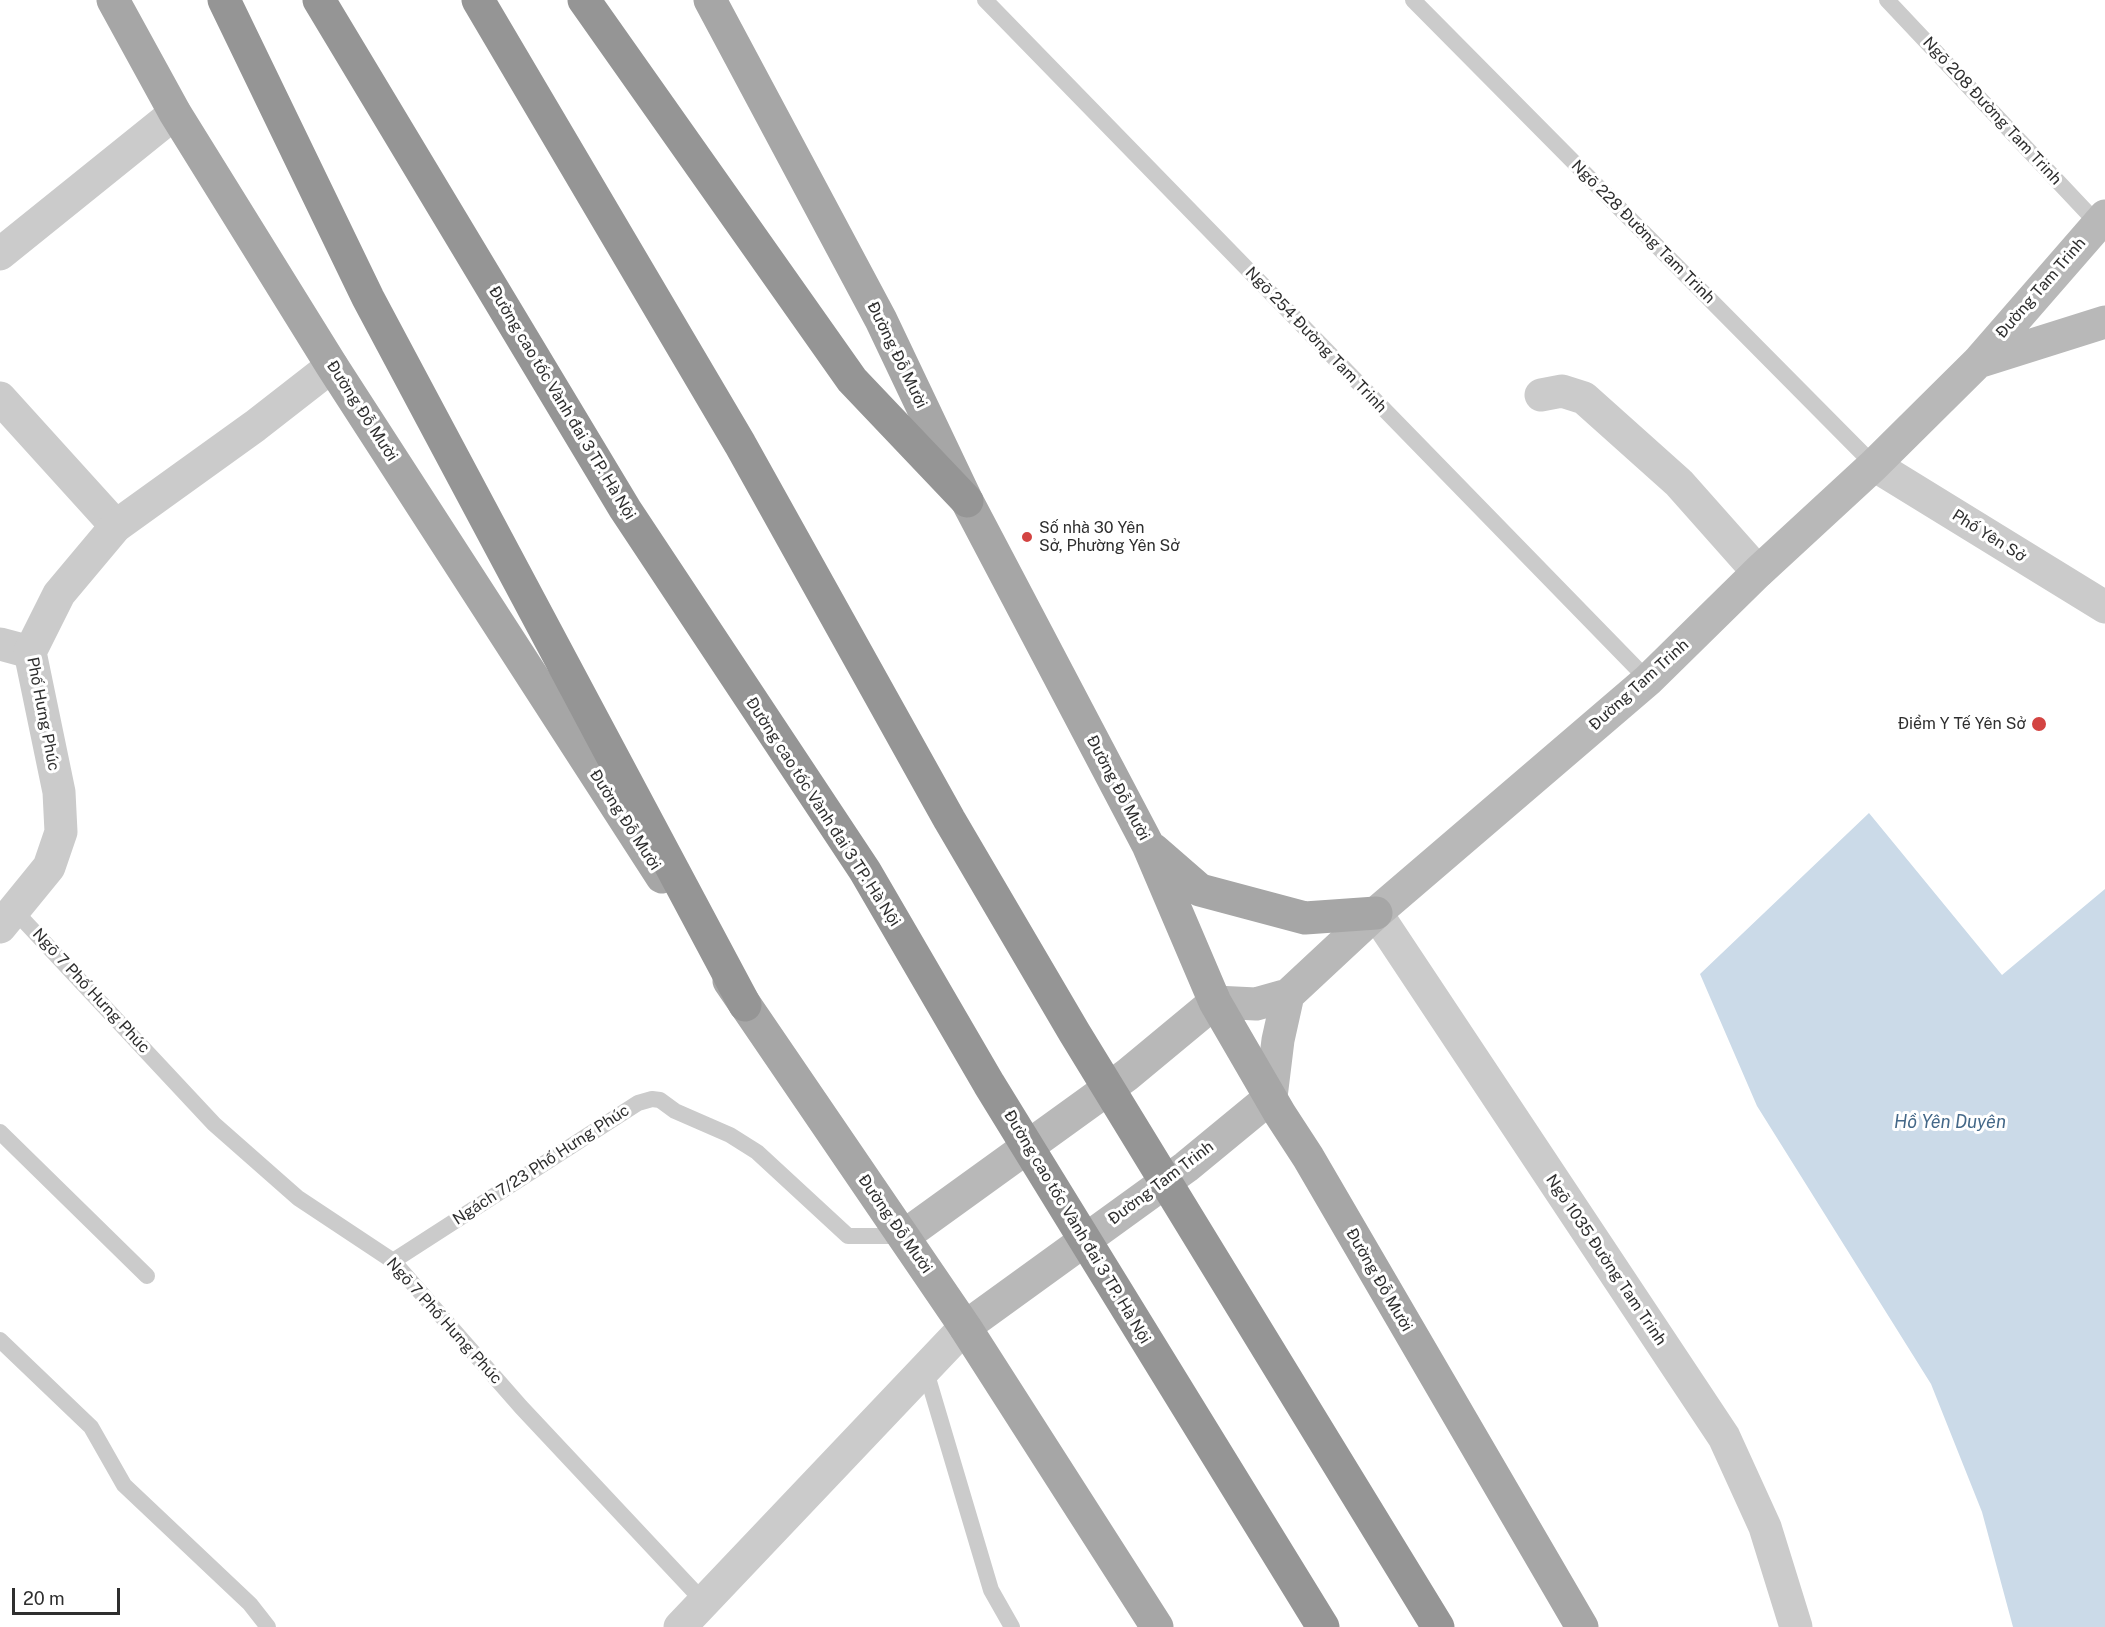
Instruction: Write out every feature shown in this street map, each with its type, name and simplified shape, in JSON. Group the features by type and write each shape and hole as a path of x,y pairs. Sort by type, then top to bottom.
{"highway":[{"path":"224,0 368,298 745,1005"},
{"name":"Đường cao tốc Vành đai 3 TP. Hà Nội","path":"319,0 625,509 864,871 989,1084 1323,1627"},
{"path":"478,0 740,444 949,819 1074,1032 1438,1627"},
{"path":"584,0 852,380 966,501"}],"main road":[{"name":"Đường Đỗ Mười","path":"113,0 175,112 332,366 745,1005 965,1327 1157,1627"},
{"name":"Đường Đỗ Mười","path":"712,1 881,320 966,501 1148,845 1215,1002 1581,1627"},
{"name":"Đường Tam Trinh","path":"1215,1002 1256,1004 1288,995 1376,913 1648,680 1758,572 1874,465 1978,362 2101,219"},
{"name":"Đường Tam Trinh","path":"1978,362 2105,322"},
{"path":"1148,845 1200,890 1305,918 1376,913"},
{"path":"1271,1097 1278,1040 1288,995"},
{"path":"904,1236 1127,1075 1215,1002"},
{"name":"Đường Tam Trinh","path":"965,1327 1186,1167 1271,1097"}],"street":[{"path":"0,254 175,112"},
{"name":"Phố Hưng Phúc","path":"7,918 49,867 61,832 59,792 15,648 116,526 255,426 332,366"},
{"path":"1540,394 1563,391 1584,398 1679,483 1758,572"},
{"path":"0,398 116,526"},
{"name":"Phố Yên Sở","path":"1874,465 2105,607"},
{"name":"Ngõ 1035 Đường Tam Trinh","path":"1376,913 1724,1437 1765,1527 1796,1627"},
{"path":"681,1627 965,1327"}],"lane":[{"name":"Ngõ 254 Đường Tam Trinh","path":"985,0 1648,680"},
{"name":"Ngõ 228 Đường Tam Trinh","path":"1413,0 1874,465"},
{"name":"Ngõ 208 Đường Tam Trinh","path":"1887,0 2101,219"},
{"name":"Ngõ 7 Phố Hưng Phúc","path":"7,918 214,1124 298,1198 393,1261 521,1407 704,1602"},
{"name":"Ngách 7/23 Phố Hưng Phúc","path":"393,1261 628,1109 652,1099 660,1100 675,1111 730,1135 757,1152 848,1236 904,1236"},
{"path":"0,1132 147,1276"},
{"path":"0,1340 91,1427 124,1485 250,1604 268,1627"},
{"path":"925,1368 991,1590 1012,1627"}],"water":[{"name":"Hồ Yên Duyên","path":"1869,813 2002,975 2105,889 2105,1627 2013,1627 1982,1512 1931,1384 1757,1106 1700,974"}],"place":[{"name":"Số nhà 30 Yên Sở, Phường Yên Sở","path":"1027,537"},
{"name":"Điểm Y Tế Yên Sở","path":"2039,724"}]}
